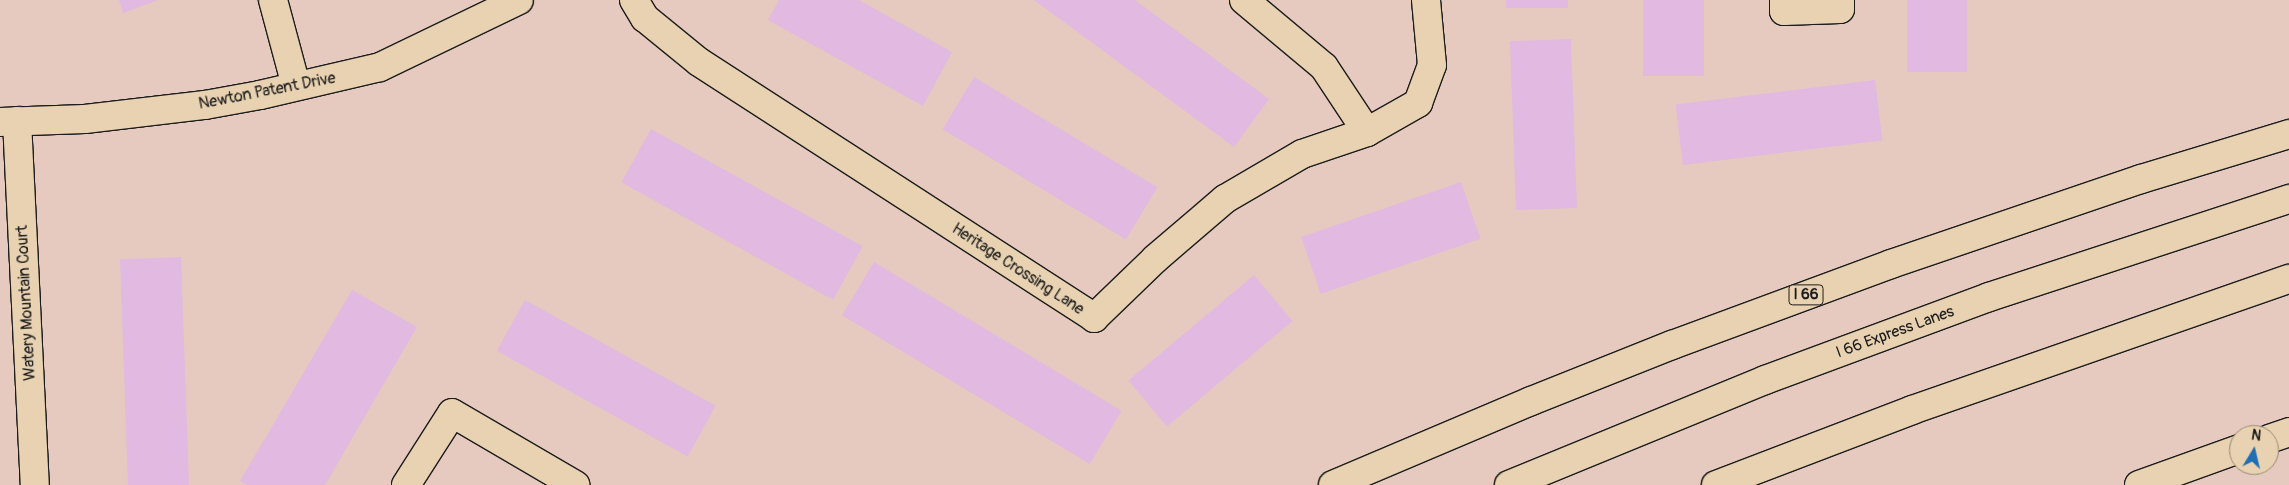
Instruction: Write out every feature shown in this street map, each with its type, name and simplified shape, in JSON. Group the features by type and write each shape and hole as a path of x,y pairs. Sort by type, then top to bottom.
{"main road":[{"path":"273,0 296,86"},
{"name":"Newton Patent Drive","path":"8,122 85,119 205,105 380,68 519,0"},
{"name":"Heritage Crossing Lane","path":"634,0 645,18 699,62 1094,318 1155,259 1225,200 1302,154 1367,132 1418,103 1432,65 1426,0"},
{"path":"1244,0 1324,67 1367,132"},
{"path":"1784,0 1784,11 1840,9 1840,0"},
{"path":"2141,180 2289,121"},
{"name":"Watery Mountain Court","path":"8,122 35,485"},
{"name":"I 66","path":"1333,485 1531,401 1672,345 1891,264 2141,180 2289,134"},
{"name":"I 66 Express Lanes","path":"1509,485 1765,380 1989,297 2289,199"},
{"path":"1716,485 1912,410 2289,279"},
{"path":"406,485 452,413 575,485"},
{"path":"2139,485 2229,453"}],"building":[{"path":"119,0 158,0 123,13"},
{"path":"779,0 859,0 952,52 923,106 768,20"},
{"path":"1034,0 1135,0 1269,99 1234,147"},
{"path":"1506,0 1568,0 1568,8 1506,8"},
{"path":"1643,0 1704,0 1704,76 1643,76"},
{"path":"1907,0 1967,0 1967,72 1907,72"},
{"path":"1571,39 1577,208 1516,210 1510,41"},
{"path":"974,77 1157,187 1126,240 943,129"},
{"path":"1875,80 1882,141 1683,165 1675,104"},
{"path":"651,129 863,246 833,300 621,182"},
{"path":"1461,182 1481,239 1321,294 1301,237"},
{"path":"181,257 189,485 128,485 120,259"},
{"path":"874,262 1122,411 1090,464 842,315"},
{"path":"1254,275 1293,321 1167,426 1128,380"},
{"path":"352,290 417,327 325,485 247,485 240,481"},
{"path":"525,300 716,406 688,456 497,351"}]}
